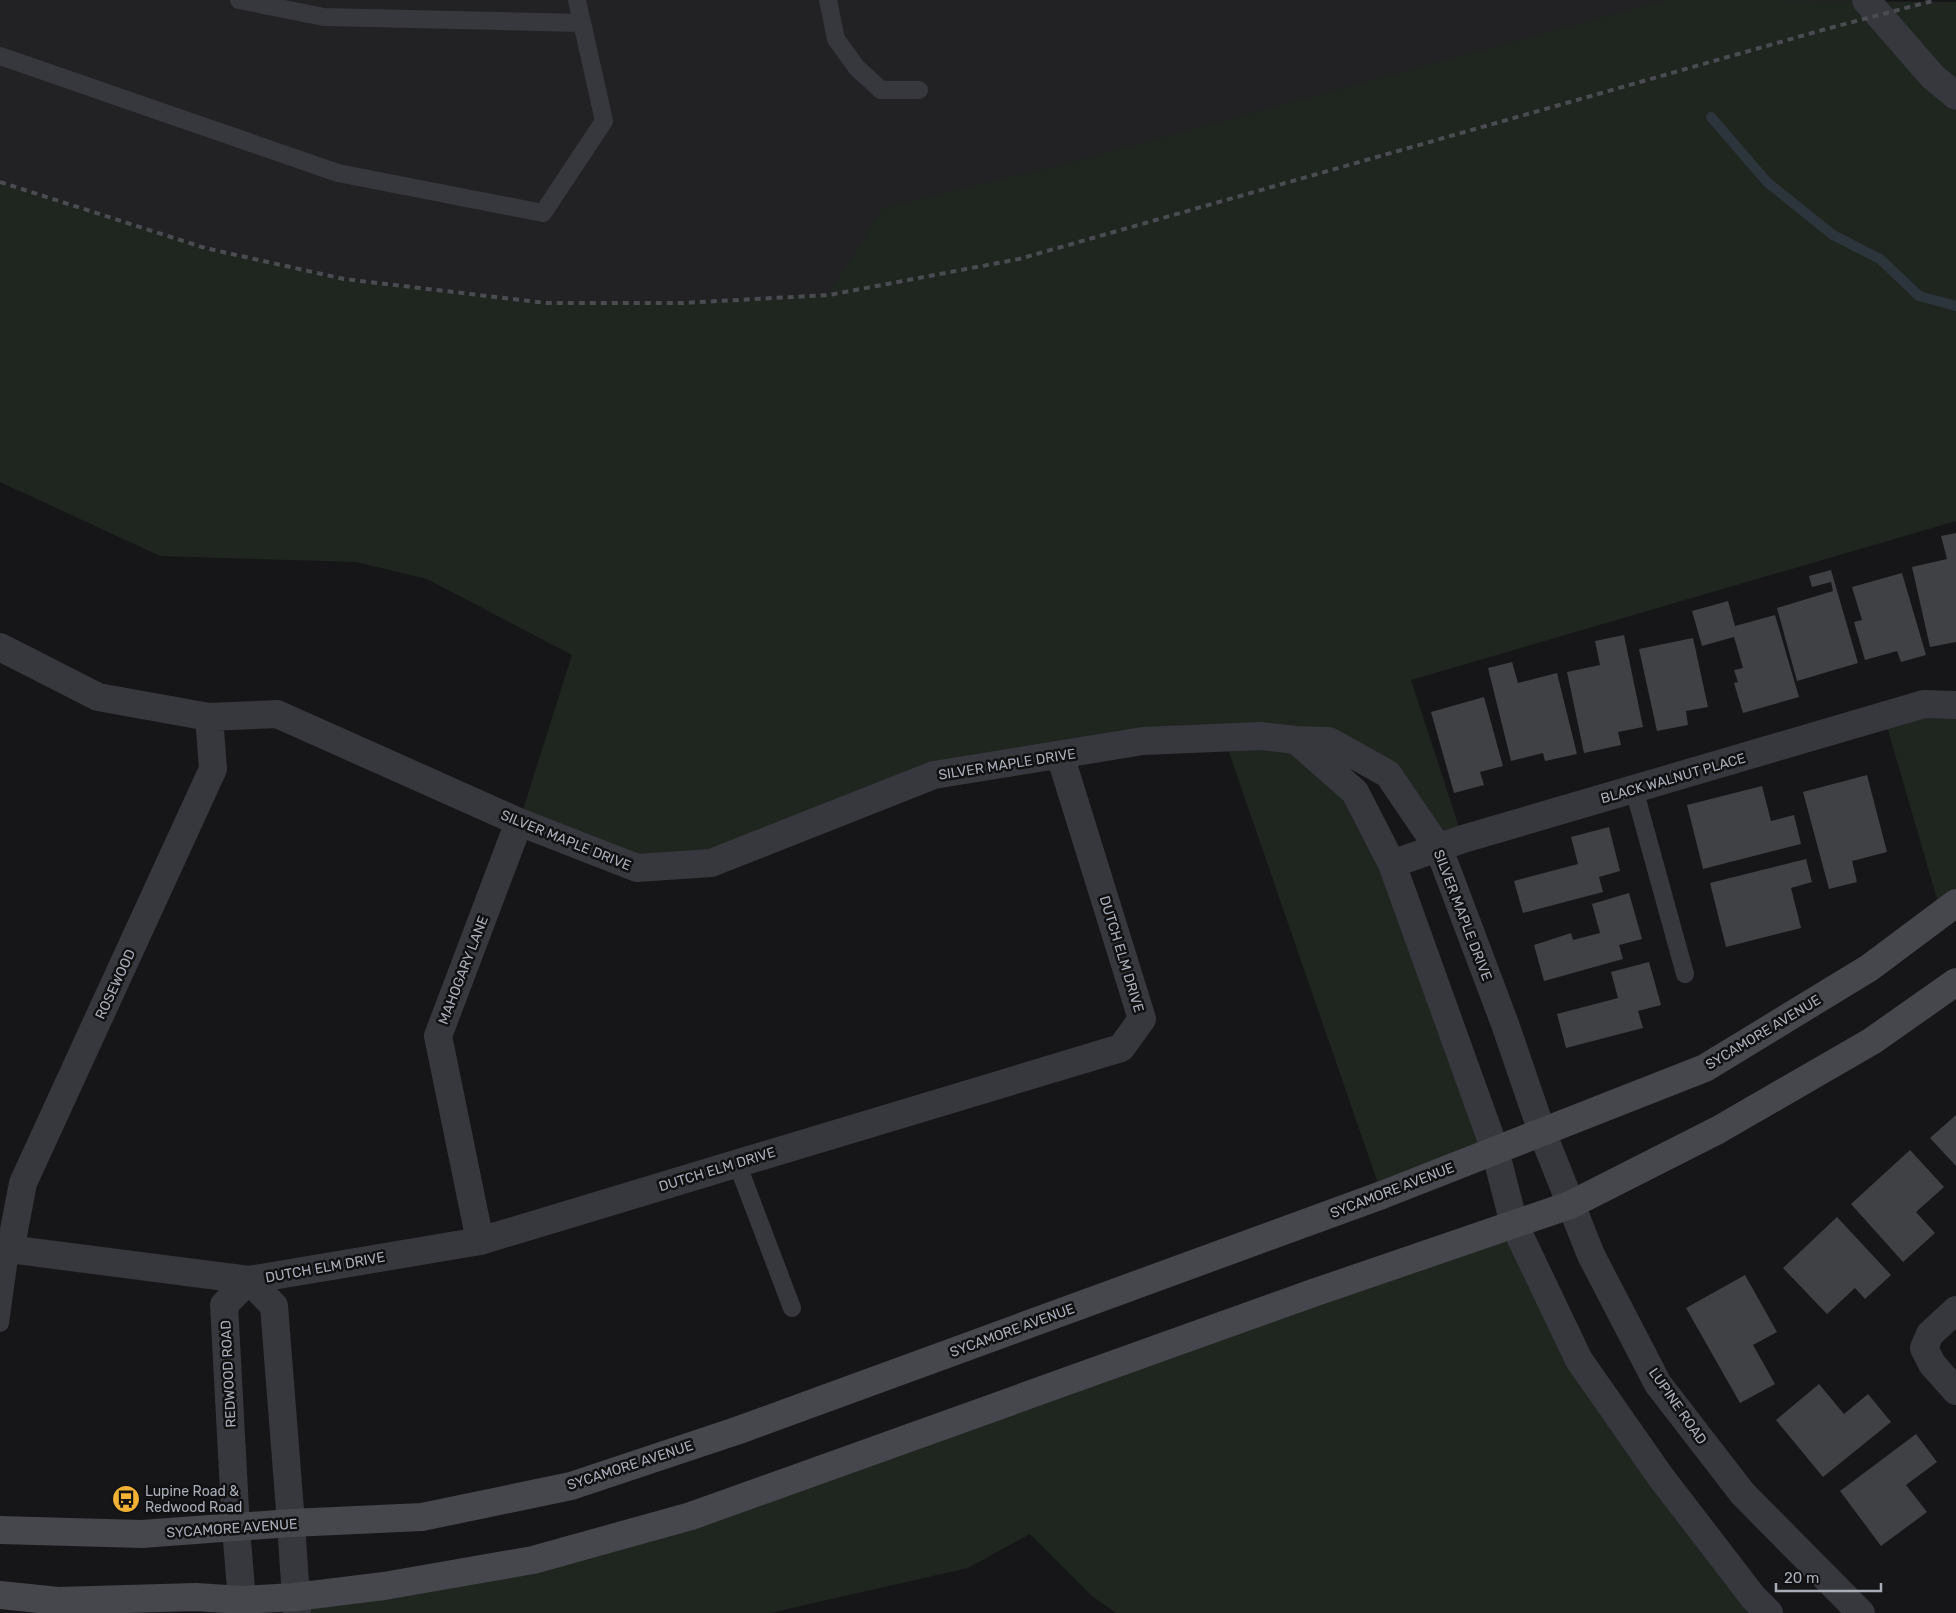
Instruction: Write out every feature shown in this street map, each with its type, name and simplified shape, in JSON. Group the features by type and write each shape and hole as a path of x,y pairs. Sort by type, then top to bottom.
{"main road":[{"name":"SYCAMORE AVENUE","path":"0,1530 142,1534 291,1523 422,1517 571,1486 739,1430 1382,1195 1705,1068 1869,968 1956,903"},
{"path":"0,1595 58,1601 196,1597 242,1607 296,1605 384,1586 534,1560 690,1516 1304,1296 1570,1205 1735,1120 1872,1041 1956,982"}],"street":[{"path":"1866,0 1933,77 1956,96"},
{"name":"SILVER MAPLE DRIVE","path":"0,647 98,697 209,717 277,714 519,822 637,868 711,863 934,775 1143,741 1261,736 1329,741 1388,774 1439,848 1505,1024 1542,1132"},
{"name":"BLACK WALNUT PLACE","path":"1392,864 1463,839 1924,704 1956,705"},
{"name":"ROSEWOOD","path":"5,1250 23,1183 213,769 209,717"},
{"path":"1296,740 1355,792 1392,864 1495,1150 1514,1224 1579,1360 1660,1476 1753,1597 1769,1613"},
{"name":"DUTCH ELM DRIVE","path":"5,1250 249,1280 480,1241 1121,1048 1142,1019 1060,755"},
{"name":"MAHOGARY LANE","path":"480,1241 438,1036 519,822"},
{"name":"LUPINE ROAD","path":"1542,1132 1591,1256 1658,1384 1743,1494 1861,1613"},
{"path":"249,1280 274,1306 296,1605"},
{"name":"REDWOOD ROAD","path":"242,1607 224,1305 249,1280"},
{"path":"1956,1310 1930,1334 1924,1348 1932,1364 1956,1391"}],"lane":[{"path":"239,0 324,17 582,24"},
{"path":"0,56 338,173 543,213 604,121 577,0"},
{"path":"828,0 836,39 857,68 881,90 919,90"},
{"path":"1634,789 1685,974"},
{"path":"737,1163 792,1308"},
{"path":"0,1323 5,1250"}],"shaded area":[{"path":"0,0 1865,0 829,295 682,303 546,303 344,279 205,248 0,182"},
{"path":"1666,0 1956,2 1956,521 1411,680 1463,839 1439,848 1388,774 1329,741 1355,792 1495,1150 1382,1195 1224,738 934,775 711,863 637,868 519,822 572,655 427,579 356,562 160,556 0,482 0,182 205,248 344,279 546,303 682,303 828,295 883,208 1065,164"},
{"path":"1956,705 1956,903 1941,913 1884,716"},
{"path":"1514,1224 1579,1360 1769,1613 1116,1613 1092,1596 1030,1534 968,1568 770,1613 297,1613 320,1595 533,1560"}],"building":[{"path":"1956,533 1956,642 1930,647 1912,567 1947,559 1941,536"},
{"path":"1831,570 1858,663 1797,681 1777,608 1833,591 1831,582 1812,587 1809,576"},
{"path":"1902,573 1926,655 1901,662 1897,651 1865,660 1854,622 1862,620 1852,587"},
{"path":"1728,601 1735,626 1775,615 1799,697 1743,713 1734,683 1738,682 1734,670 1743,668 1734,637 1702,646 1692,611"},
{"path":"1624,635 1643,727 1618,732 1621,745 1584,753 1567,672 1600,665 1595,641"},
{"path":"1693,638 1708,707 1686,711 1688,725 1657,731 1639,649"},
{"path":"1512,662 1518,683 1557,673 1577,754 1545,761 1543,753 1511,761 1488,668"},
{"path":"1484,697 1503,766 1480,772 1484,785 1454,793 1431,712"},
{"path":"1867,775 1887,852 1852,861 1857,882 1829,889 1803,792"},
{"path":"1762,786 1771,821 1794,815 1801,844 1703,869 1687,805"},
{"path":"1609,827 1620,871 1599,877 1603,892 1523,913 1514,881 1578,864 1571,837"},
{"path":"1806,859 1812,882 1791,888 1801,928 1726,947 1710,883"},
{"path":"1629,893 1642,939 1619,945 1623,959 1544,981 1534,945 1571,933 1573,940 1600,933 1592,904"},
{"path":"1649,962 1661,1005 1638,1011 1643,1028 1566,1048 1557,1014 1618,998 1611,972"},
{"path":"1956,1115 1956,1166 1930,1138"},
{"path":"1910,1150 1944,1187 1916,1212 1935,1233 1903,1262 1851,1204"},
{"path":"1837,1217 1891,1275 1865,1299 1855,1288 1827,1314 1783,1268"},
{"path":"1745,1275 1777,1332 1753,1345 1775,1384 1740,1403 1686,1308"},
{"path":"1819,1384 1844,1414 1868,1394 1891,1422 1823,1477 1776,1420"},
{"path":"1916,1434 1937,1462 1906,1485 1927,1512 1881,1546 1840,1491"}],"waterway":[{"path":"1711,117 1767,182 1833,235 1880,259 1919,296 1956,306"}],"railway":[{"path":"0,182 205,248 344,279 546,303 682,303 829,295 1019,259 1826,29 1936,0"}],"place":[{"name":"Lupine Road & Redwood Road","path":"126,1499"}]}
